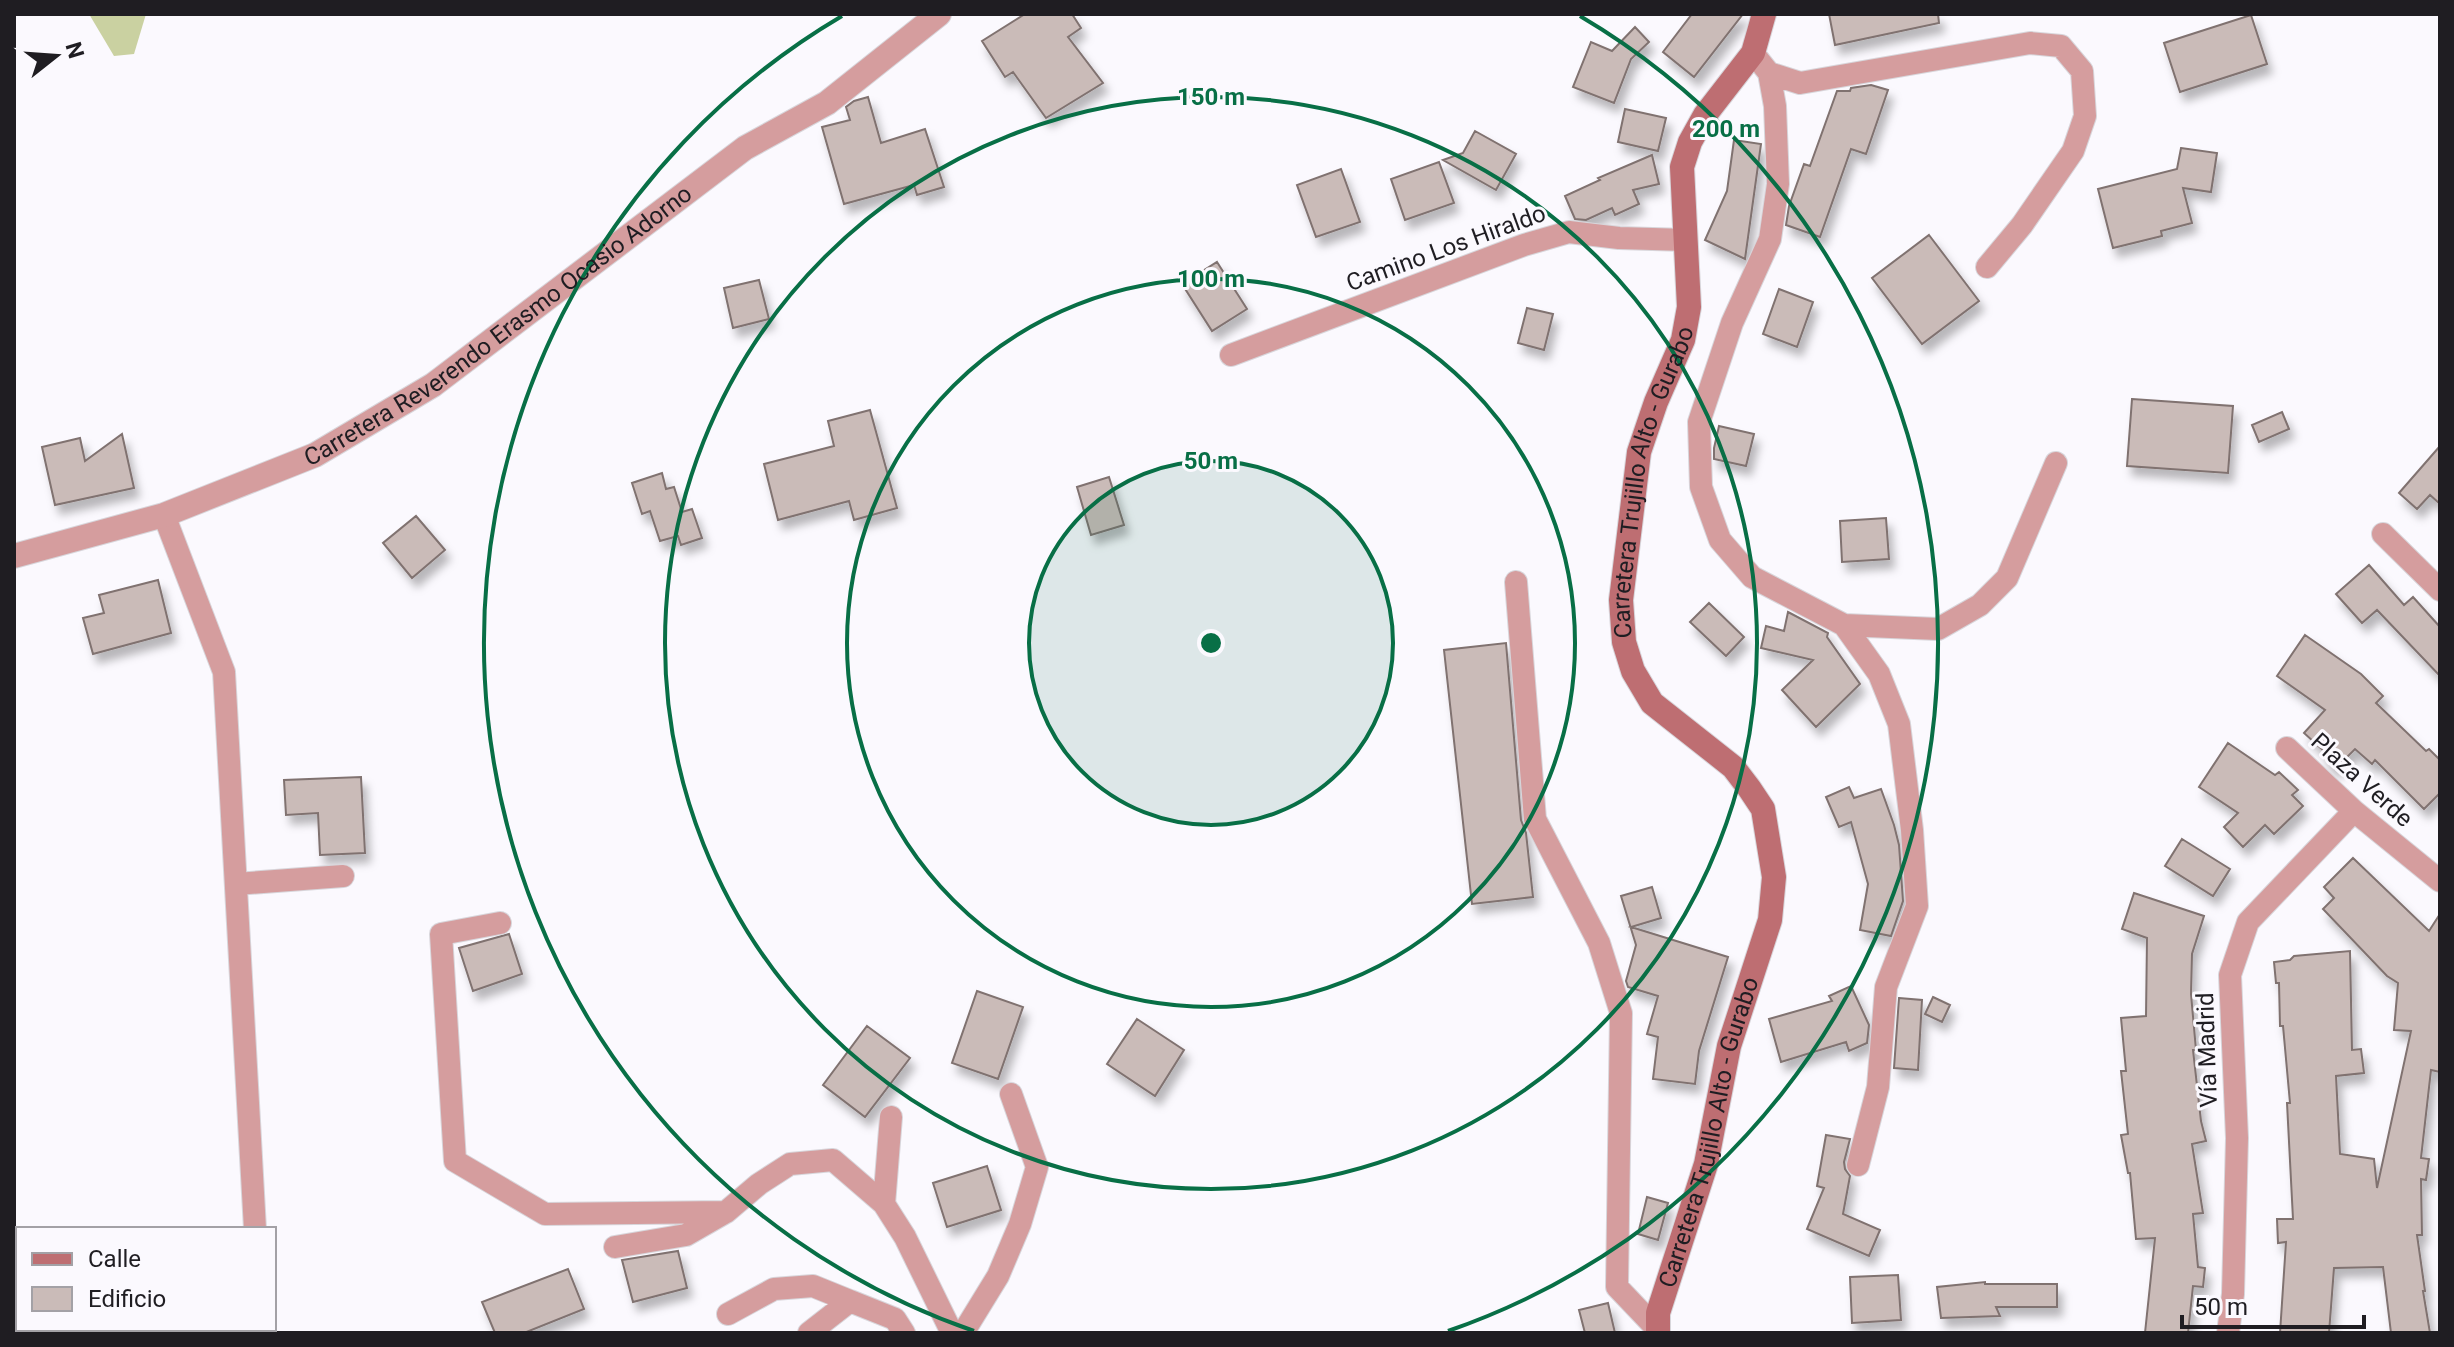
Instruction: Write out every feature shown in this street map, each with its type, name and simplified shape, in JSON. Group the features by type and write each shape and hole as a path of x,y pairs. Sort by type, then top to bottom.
{"main road":[{"name":"Carretera Trujillo Alto - Gurabo","path":"1658,1332 1658,1313 1706,1164 1729,1046 1770,920 1774,877 1763,809 1733,767 1652,703 1633,671 1624,642 1621,600 1639,452 1656,402 1683,340 1689,307 1682,167 1690,142 1705,115 1753,53 1764,14"}],"street":[{"name":"Carretera Reverendo Erasmo Ocasio Adorno","path":"14,556 164,515 315,455 433,385 745,148 827,103 939,14"},
{"path":"1769,73 1800,83 2030,43 2061,46 2082,71 2085,116 2073,151 2022,225 1987,267"},
{"path":"1753,53 1769,73 1775,106 1778,184 1770,239 1732,323 1699,422 1701,487 1720,540 1752,577 1844,625 1938,629 1980,605 2007,578 2056,463"},
{"name":"Camino Los Hiraldo","path":"1231,355 1524,245 1569,232 1619,238 1686,240"},
{"path":"164,515 224,672 255,1227"},
{"path":"2383,534 2440,590"},
{"path":"1516,582 1535,819 1599,943 1621,1013 1617,1287 1658,1332"},
{"path":"1844,625 1879,674 1899,724 1912,830 1917,906 1886,987 1878,1087 1858,1165"},
{"name":"Plaza Verde","path":"2287,748 2354,811 2440,881"},
{"name":"Vía Madrid","path":"2228,1333 2233,1294 2237,1138 2230,975 2248,922 2354,811"},
{"path":"236,884 343,876"},
{"path":"500,923 441,934 455,1161 545,1214 726,1212"},
{"path":"963,1333 998,1276 1020,1224 1037,1167 1011,1094"},
{"path":"884,1204 891,1117"},
{"path":"615,1247 686,1235 726,1212 759,1184 790,1164 833,1160 884,1204 905,1237 952,1333"},
{"path":"728,1314 774,1289 813,1286 895,1319 904,1333"},
{"path":"809,1333 850,1301"}],"green space":[{"path":"89,14 146,14 134,54 114,56"}],"building":[{"path":"1025,14 1072,14 1081,28 1068,37 1103,83 1046,118 1013,72 1005,77 982,41"},
{"path":"1692,14 1743,14 1694,77 1663,52"},
{"path":"1829,14 1938,14 1939,23 1835,45"},
{"path":"2251,15 2267,64 2180,92 2164,43"},
{"path":"1635,27 1649,42 1631,59 1614,103 1573,87 1591,42 1612,51"},
{"path":"1871,85 1888,90 1866,154 1851,149 1820,237 1786,225 1789,206 1804,164 1810,166 1837,91"},
{"path":"868,97 881,143 925,129 944,187 917,195 914,185 844,204 822,127 850,120 846,107"},
{"path":"1625,109 1666,118 1658,151 1618,142"},
{"path":"1475,131 1516,154 1496,190 1443,160 1463,153"},
{"path":"1734,140 1761,144 1745,259 1705,240 1727,191"},
{"path":"2181,148 2217,153 2211,192 2183,188 2192,223 2161,231 2162,236 2113,248 2098,189 2177,169"},
{"path":"1652,155 1659,184 1633,190 1639,204 1615,215 1612,208 1586,220 1575,219 1565,196"},
{"path":"1439,162 1454,203 1405,220 1391,179"},
{"path":"1341,169 1360,222 1316,237 1297,185"},
{"path":"1929,235 1979,301 1922,344 1872,278"},
{"path":"1217,262 1247,309 1212,331 1182,284"},
{"path":"759,280 769,319 733,328 724,288"},
{"path":"1779,289 1813,302 1797,347 1763,334"},
{"path":"1527,308 1553,314 1544,350 1518,343"},
{"path":"2132,399 2233,406 2228,473 2127,466"},
{"path":"870,410 897,508 854,520 849,501 778,520 764,464 834,446 828,421"},
{"path":"2282,412 2289,429 2259,442 2252,425"},
{"path":"1719,426 1754,434 1746,466 1714,459"},
{"path":"122,434 134,488 55,505 42,447 80,438 85,461"},
{"path":"2440,446 2440,504 2430,495 2417,509 2399,493"},
{"path":"662,473 666,489 674,487 682,512 692,509 702,538 681,545 678,536 660,541 650,511 642,514 632,483"},
{"path":"1109,477 1124,525 1091,535 1077,487"},
{"path":"416,516 445,550 412,578 383,543"},
{"path":"1886,518 1889,559 1842,562 1840,521"},
{"path":"2369,565 2404,605 2413,597 2440,627 2440,676 2377,610 2362,623 2336,594"},
{"path":"158,580 171,633 93,654 83,618 104,613 99,595"},
{"path":"1709,603 1744,637 1726,656 1690,622"},
{"path":"1788,612 1828,633 1827,637 1860,684 1816,727 1782,690 1813,660 1761,648 1766,626 1784,631"},
{"path":"2305,635 2361,674 2383,696 2376,703 2426,751 2429,749 2440,760 2440,793 2424,809 2375,760 2372,764 2355,749 2335,769 2322,755 2325,752 2304,733 2325,710 2277,676"},
{"path":"1506,643 1521,820 1526,833 1533,897 1472,904 1444,650"},
{"path":"2228,743 2275,775 2279,772 2298,790 2292,795 2303,806 2274,834 2265,825 2243,847 2224,827 2238,813 2199,787"},
{"path":"361,777 365,853 320,855 318,813 286,815 284,780"},
{"path":"1849,787 1854,798 1881,789 1894,825 1899,845 1903,901 1891,936 1860,930 1868,884 1851,822 1839,827 1826,797"},
{"path":"2182,839 2230,869 2213,896 2165,866"},
{"path":"2353,858 2429,931 2440,914 2440,1072 2431,1070 2421,1158 2429,1159 2426,1180 2421,1179 2422,1235 2417,1235 2430,1333 2391,1333 2383,1267 2334,1268 2329,1333 2280,1333 2286,1242 2278,1243 2277,1219 2293,1219 2287,1103 2290,1103 2283,1026 2280,1026 2279,983 2276,983 2274,962 2290,960 2294,956 2350,951 2352,1050 2361,1049 2364,1073 2336,1076 2340,1154 2374,1159 2377,1188 2411,1031 2394,1030 2398,983 2387,976 2323,909 2334,898 2324,887"},
{"path":"1652,887 1661,918 1631,927 1728,957 1699,1051 1695,1084 1653,1079 1658,1037 1647,1034 1658,996 1628,987 1626,981 1636,945 1621,896"},
{"path":"2134,893 2204,916 2192,954 2191,994 2196,1050 2193,1050 2206,1141 2192,1144 2203,1213 2193,1214 2198,1267 2205,1268 2203,1287 2193,1286 2188,1333 2145,1333 2155,1238 2136,1239 2130,1173 2121,1135 2128,1134 2121,1071 2126,1071 2121,1018 2146,1016 2147,938 2122,929"},
{"path":"509,934 522,974 473,991 459,948"},
{"path":"1851,986 1869,1025 1867,1043 1849,1051 1846,1042 1781,1062 1769,1019 1832,1001 1829,996"},
{"path":"977,991 1023,1007 998,1079 952,1063"},
{"path":"1933,997 1950,1005 1942,1022 1925,1014"},
{"path":"1899,998 1922,1000 1918,1070 1894,1068"},
{"path":"1137,1019 1184,1050 1155,1096 1107,1064"},
{"path":"867,1026 910,1058 865,1117 823,1085"},
{"path":"1826,1135 1850,1139 1844,1162 1850,1176 1843,1214 1880,1230 1869,1256 1807,1229 1824,1188 1817,1186"},
{"path":"987,1166 1001,1210 947,1227 933,1183"},
{"path":"1647,1197 1668,1203 1658,1240 1638,1234"},
{"path":"678,1251 687,1288 633,1302 622,1260"},
{"path":"568,1269 584,1309 524,1333 495,1333 482,1302"},
{"path":"1898,1275 1901,1320 1852,1323 1850,1277"},
{"path":"1985,1282 2057,1284 2057,1307 1996,1307 2000,1316 1941,1318 1937,1287"},
{"path":"1608,1303 1615,1333 1585,1333 1579,1310"}]}
